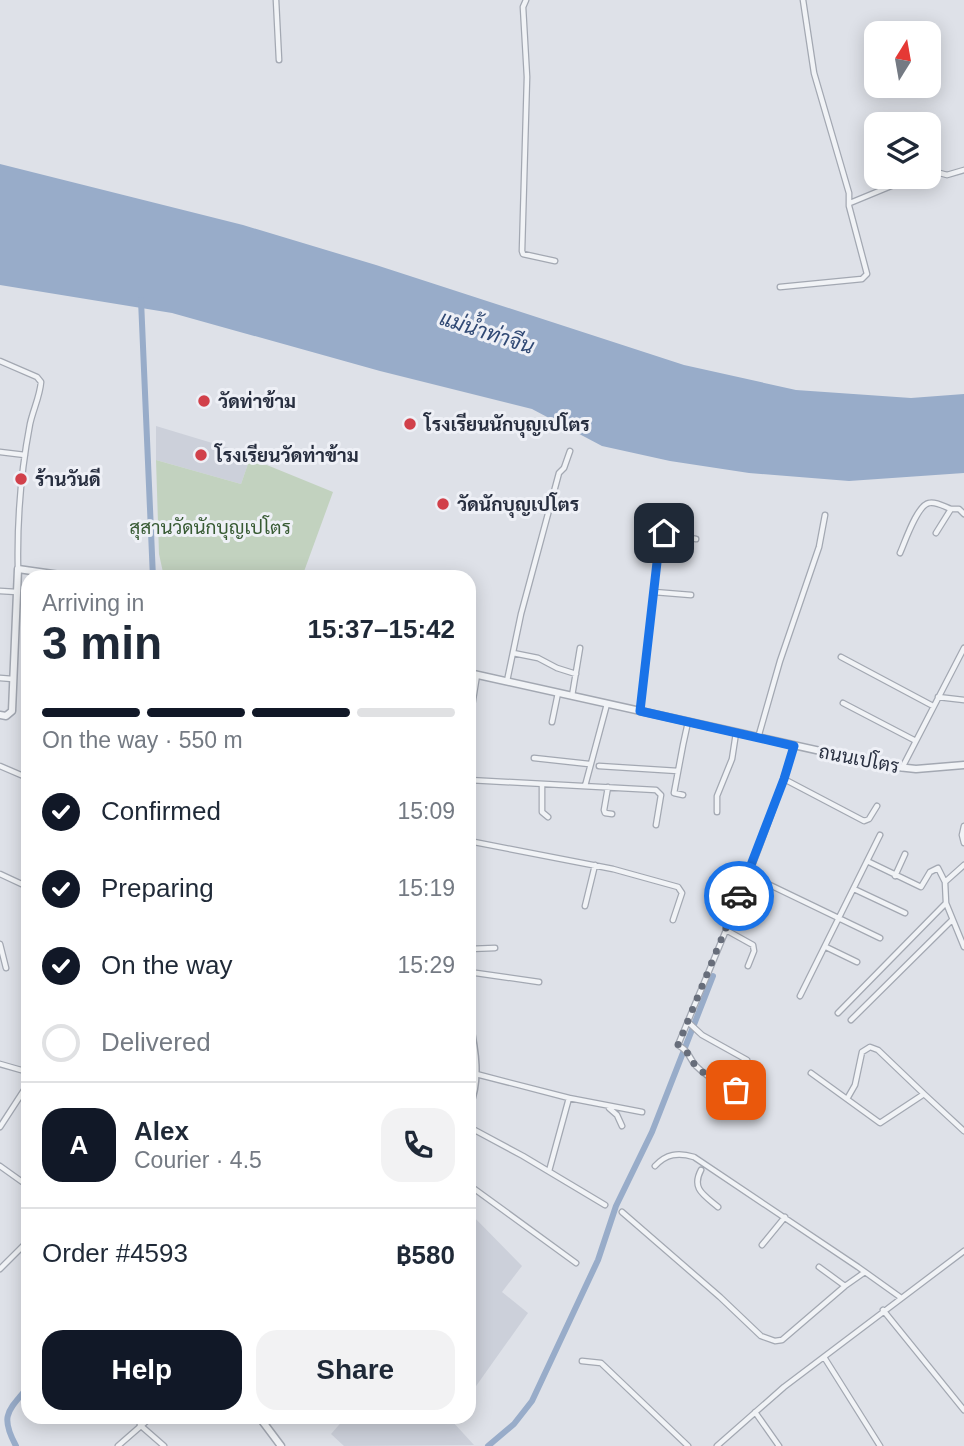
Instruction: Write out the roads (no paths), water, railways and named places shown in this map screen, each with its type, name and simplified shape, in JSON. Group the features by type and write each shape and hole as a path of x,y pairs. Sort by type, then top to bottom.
{"street":[{"path":"276,0 279,60"},
{"path":"526,0 523,6 527,77 522,251 523,254 555,261"},
{"path":"780,287 866,277 849,193 814,73 803,0"},
{"path":"941,173 947,175 964,170"},
{"path":"849,203 883,189"},
{"path":"0,361 37,377 41,382 25,455 17,543 12,711 6,716 0,715"},
{"path":"507,682 559,473 564,468 570,450"},
{"path":"0,452 25,455"},
{"path":"900,553 917,513 924,505 933,502 959,509 964,514"},
{"path":"936,534 951,509"},
{"path":"758,738 780,661 819,547 825,515"},
{"path":"640,711 660,536 664,533 696,539"},
{"path":"18,569 25,570"},
{"path":"0,591 17,593"},
{"path":"654,592 691,595"},
{"path":"572,696 580,648"},
{"path":"902,768 914,740 961,658 964,648"},
{"path":"513,653 538,658 576,674"},
{"path":"841,657 933,706"},
{"name":"ถนนเปโตร","path":"476,675 902,768 964,765"},
{"path":"0,678 15,679"},
{"path":"552,722 558,693"},
{"path":"938,697 964,700"},
{"path":"843,703 914,740"},
{"path":"585,786 607,704"},
{"path":"683,795 674,793 688,722"},
{"path":"717,812 717,796 732,758 736,733"},
{"path":"748,1090 727,1087 697,1068 688,1051 678,1045 726,930 794,746"},
{"path":"534,758 589,764"},
{"path":"0,766 21,775"},
{"path":"599,766 678,771"},
{"path":"784,779 864,821 869,820 877,806"},
{"path":"476,780 659,791 661,795 656,825"},
{"path":"542,785 542,812 548,817"},
{"path":"608,788 604,810 605,813 612,814"},
{"path":"964,826 964,843"},
{"path":"800,996 880,835"},
{"path":"476,842 595,866 681,890 681,899 673,920"},
{"path":"895,876 905,854"},
{"path":"867,861 921,887 930,872 938,868 946,883 946,904 964,947"},
{"path":"585,906 595,866"},
{"path":"946,883 964,866"},
{"path":"0,874 21,884"},
{"path":"747,874 880,938"},
{"path":"854,890 905,914"},
{"path":"838,1013 946,904"},
{"path":"851,1020 952,920"},
{"path":"726,930 753,945 754,951 748,965"},
{"path":"0,944 6,968"},
{"path":"826,947 857,962"},
{"path":"476,949 495,948"},
{"path":"476,973 538,982"},
{"path":"689,1023 696,1030 747,1060"},
{"path":"847,1099 855,1084 863,1052 870,1047 878,1050 964,1131"},
{"path":"0,1064 21,1070"},
{"path":"811,1073 880,1123 924,1094"},
{"path":"476,1074 608,1107 642,1112"},
{"path":"0,1127 21,1095"},
{"path":"549,1171 569,1098"},
{"path":"608,1107 617,1115 622,1126"},
{"path":"476,1131 604,1205"},
{"path":"655,1166 662,1159 678,1154 694,1157 703,1167 785,1217 900,1298"},
{"path":"0,1166 21,1181"},
{"path":"703,1167 696,1181 697,1187 718,1207"},
{"path":"476,1190 576,1264"},
{"path":"622,1212 761,1336 769,1340 782,1340 865,1272"},
{"path":"762,1245 785,1217"},
{"path":"0,1269 21,1248"},
{"path":"717,1446 755,1412 883,1310 964,1251"},
{"path":"819,1267 845,1286"},
{"path":"883,1310 964,1410"},
{"path":"824,1357 880,1446"},
{"path":"582,1361 601,1363 687,1446"},
{"path":"755,1412 779,1446"},
{"path":"118,1446 142,1424"},
{"path":"264,1424 281,1446"},
{"path":"140,1426 164,1446"},
{"path":"724,1440 729,1446"}],"water":[{"name":"แม่น้ำท่าจีน","path":"0,164 243,225 376,265 684,365 796,390 911,398 964,394 964,473 849,481 749,473 670,461 602,446 532,409 380,371 172,313 0,285"}],"waterway":[{"path":"141,300 153,570"},
{"path":"488,1446 514,1424 532,1401 598,1260 616,1206 652,1132 713,976"},
{"path":"16,1446 7,1421 11,1409 21,1396"}],"place":[{"name":"วัดท่าข้าม","path":"204,401"},
{"name":"โรงเรียนนักบุญเปโตร","path":"410,424"},
{"name":"โรงเรียนวัดท่าข้าม","path":"201,455"},
{"name":"ร้านวันดี","path":"21,479"},
{"name":"วัดนักบุญเปโตร","path":"443,504"}],"park label":[{"name":"สุสานวัดนักบุญเปโตร","path":"210,527"}]}
